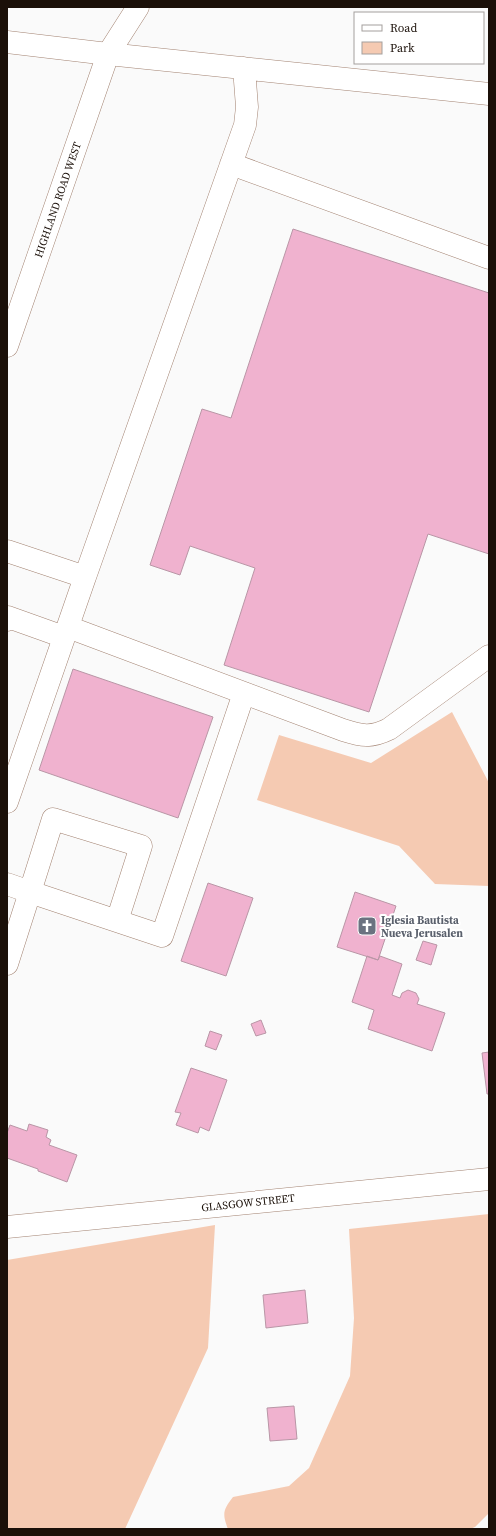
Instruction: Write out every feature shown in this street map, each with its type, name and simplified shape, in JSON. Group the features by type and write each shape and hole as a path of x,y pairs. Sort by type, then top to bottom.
{"street":[{"name":"HIGHLAND ROAD WEST","path":"7,346 108,54 138,7"},
{"path":"7,42 489,94"},
{"path":"7,802 245,125 247,107 244,68"},
{"path":"231,164 489,258"},
{"path":"7,551 85,577"},
{"path":"7,620 8,617 66,632 244,693 343,730 367,736 389,729 489,656"},
{"path":"7,884 162,936 244,693"},
{"path":"7,964 54,819 141,846 118,921"},
{"name":"GLASGOW STREET","path":"7,1227 489,1178"}],"green space":[{"path":"452,712 489,783 489,886 435,884 399,846 257,800 279,735 371,763"},
{"path":"489,1214 489,1513 475,1527 470,1529 228,1529 224,1512 233,1497 289,1486 309,1468 350,1376 354,1318 349,1229"},
{"path":"215,1225 208,1348 125,1529 7,1529 7,1260"}],"building":[{"path":"293,229 489,293 489,554 428,534 369,712 224,665 255,568 190,546 180,575 150,565 202,409 231,418"},
{"path":"73,669 213,717 178,818 39,770"},
{"path":"208,883 253,898 226,976 181,961"},
{"name":"Iglesia Bautista Nueva Jerusalen","path":"355,892 396,906 378,960 337,947"},
{"path":"423,941 437,945 431,965 416,960"},
{"path":"367,956 378,960 380,956 402,964 392,995 400,998 402,993 408,990 416,993 419,999 417,1004 445,1013 432,1051 368,1029 374,1010 352,1002"},
{"path":"261,1020 266,1033 256,1036 251,1024"},
{"path":"210,1031 222,1035 216,1050 205,1046"},
{"path":"489,1052 489,1094 487,1094 482,1053"},
{"path":"191,1068 227,1080 209,1131 200,1127 198,1133 176,1125 181,1113 175,1112"},
{"path":"29,1124 48,1130 46,1137 51,1140 49,1145 77,1155 67,1182 38,1171 38,1169 7,1158 7,1133 10,1125 27,1131"},
{"path":"305,1290 308,1323 266,1328 263,1295"},
{"path":"294,1406 297,1439 270,1441 267,1408"}],"place":[{"name":"Iglesia Bautista Nueva Jerusalen","path":"367,926"}]}
